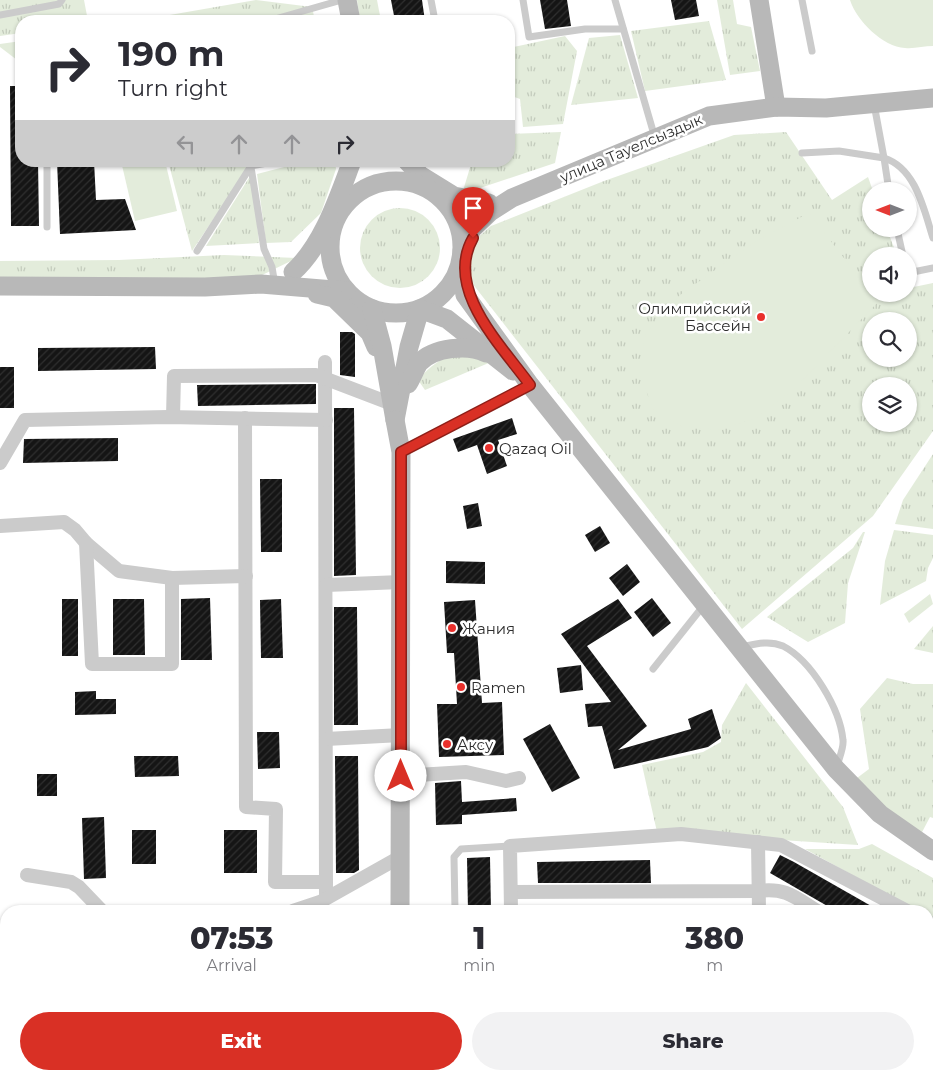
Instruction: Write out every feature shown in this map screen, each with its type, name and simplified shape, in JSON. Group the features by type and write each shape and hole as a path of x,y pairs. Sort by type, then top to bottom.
{"main road":[{"path":"347,0 350,15"},
{"path":"759,0 776,107"},
{"name":"улица Тауелсыздык","path":"452,212 490,207 709,116 776,107 826,108 933,98"},
{"path":"280,280 302,264 319,238 349,167"},
{"path":"359,192 360,167"},
{"path":"398,167 413,183"},
{"path":"412,167 420,175 454,196 490,207 468,247 464,271 472,305"},
{"path":"462,251 458,270 450,287 436,300 420,309 404,313 387,313 372,309 358,302 346,291 334,271 330,248 333,226 343,207 359,192 376,184 394,181 413,183 428,189 442,199 452,212 460,231 462,251 461,274 465,295 530,385 836,769 880,814 933,850"},
{"name":"улица Тауелсыздык","path":"462,251 472,229 490,207"},
{"path":"280,280 308,266 330,248"},
{"path":"280,280 334,298 370,333 386,372"},
{"path":"0,286 205,286 280,280 346,291"},
{"path":"372,309 395,410 401,452 400,905"},
{"path":"420,309 447,320 530,385"},
{"path":"395,410 420,309"},
{"path":"395,410 419,364 431,355 465,348 479,350 497,359"}],"street":[{"path":"326,362 326,898"},
{"path":"173,417 174,376 316,374 395,410"},
{"path":"0,463 25,420 173,417 326,420"},
{"path":"245,418 246,808 276,808 275,882 326,882"},
{"path":"0,526 64,522 119,571 172,578 246,576"},
{"path":"86,543 92,664 172,664 172,578"},
{"path":"326,585 401,582"},
{"path":"326,739 401,735"},
{"path":"401,776 466,772 497,780 519,778"},
{"path":"511,905 510,846 681,834 781,845 896,905"},
{"path":"758,842 759,905"},
{"path":"308,905 326,898 400,857"},
{"path":"27,875 71,882 79,887 96,905"},
{"path":"511,892 758,891 773,889 786,891 808,905"}],"lane":[{"path":"0,15 59,4 62,0"},
{"path":"289,15 342,0"},
{"path":"431,0 434,15"},
{"path":"523,0 528,37 585,29 623,29"},
{"path":"615,0 655,138"},
{"path":"802,0 812,51"},
{"path":"874,104 887,182"},
{"path":"802,152 839,151 884,158 904,170 917,193 933,238"},
{"path":"47,167 47,227"},
{"path":"197,251 249,167"},
{"path":"251,167 264,249 280,280"},
{"path":"917,271 933,268"},
{"path":"401,452 530,385"},
{"path":"653,669 705,604"},
{"path":"739,647 766,642 783,646 804,663 820,682 838,717 844,742 836,769"},
{"path":"455,905 454,857 461,849 510,846"}],"green space":[{"path":"0,0 84,0 87,15 15,15 15,34 0,36"},
{"path":"256,0 312,7 314,15 170,15"},
{"path":"357,0 377,0 380,15 359,15"},
{"path":"717,0 733,0 737,24 751,27 760,71 730,75"},
{"path":"850,0 933,0 933,46 905,48 888,43 864,24"},
{"path":"709,21 726,80 645,91 631,31"},
{"path":"620,35 638,98 571,105 589,38"},
{"path":"565,36 577,51 563,124 523,127 520,99 515,97 515,47"},
{"path":"15,42 15,58 0,47 0,44"},
{"path":"561,132 555,163 462,194 470,167 515,167 515,134"},
{"path":"786,132 832,200 868,177 870,182 862,182 862,238 890,238 894,247 862,247 862,302 917,302 917,286 933,283 933,431 873,516 742,629 472,283 468,257 474,241 491,226 604,181 734,135"},
{"path":"122,167 166,167 177,211 135,221"},
{"path":"170,167 248,167 192,251"},
{"path":"284,167 336,167 336,169 321,213 291,242 266,243 257,174"},
{"path":"252,173 259,243 206,246"},
{"path":"400,208 415,211 428,220 437,233 440,248 437,263 428,276 415,285 400,288 385,285 372,276 363,263 360,248 363,233 372,220 385,211"},
{"name":"Олимпийский Бассейн","path":"809,213 862,281 862,302 878,302 868,312 862,312 862,319 795,388 756,418 719,430 681,426 653,409 638,369 646,333 680,295 756,241"},
{"path":"224,255 297,258 254,279 0,278 0,261 119,260"},
{"path":"459,351 491,362 425,390 418,380 436,363"},
{"path":"933,454 933,529 895,524 903,500"},
{"path":"894,530 933,535 933,558 928,568 926,581 880,605 885,561"},
{"path":"863,532 865,532 848,583 845,623 808,642 767,617 853,548"},
{"path":"930,594 933,604 909,623 904,614"},
{"path":"933,626 933,653 914,649"},
{"path":"887,678 913,684 933,684 933,818 930,817 920,836 853,781 869,769 860,709"},
{"path":"746,683 843,807 858,845 657,832 642,765 703,752 721,742 722,725"},
{"path":"872,844 933,878 933,905 907,905 805,849 859,849"}],"building":[{"path":"391,0 422,0 424,15 394,15"},
{"path":"540,0 567,0 571,26 545,29"},
{"path":"671,0 696,0 699,16 675,20"},
{"path":"10,86 15,86 15,167 38,167 39,226 11,226"},
{"path":"57,167 94,167 96,200 125,199 136,230 60,234"},
{"path":"340,332 352,332 355,334 355,377 340,375"},
{"path":"155,347 156,369 38,371 38,348"},
{"path":"0,367 14,367 14,408 0,408"},
{"path":"316,384 316,404 198,406 197,385"},
{"path":"334,408 354,408 356,575 334,576"},
{"name":"Qazaq Oil","path":"512,418 517,434 498,440 507,466 487,474 477,445 458,452 453,439"},
{"path":"118,438 118,461 23,463 24,439"},
{"path":"260,479 282,479 282,552 261,552"},
{"path":"478,503 482,526 467,529 463,506"},
{"path":"600,526 610,543 595,552 585,535"},
{"path":"446,561 485,562 485,584 446,583"},
{"path":"627,564 640,582 623,596 609,578"},
{"path":"210,598 212,660 181,660 181,599"},
{"path":"652,598 671,623 653,637 634,612"},
{"path":"62,599 78,599 78,656 62,656"},
{"path":"113,599 144,599 145,655 113,655"},
{"path":"281,599 283,658 261,658 260,600"},
{"path":"618,599 632,618 587,646 647,726 618,750 691,729 688,719 712,709 721,738 708,747 614,769 602,726 588,727 585,704 611,702 561,634"},
{"path":"475,600 482,703 502,702 504,755 439,757 437,704 457,704 454,653 447,653 444,602"},
{"path":"334,607 357,607 358,725 334,725"},
{"path":"581,665 583,690 560,693 557,668"},
{"path":"96,691 96,699 116,699 116,714 75,715 75,692"},
{"path":"550,724 580,778 552,792 523,739"},
{"path":"257,732 279,732 280,768 258,769"},
{"path":"134,756 178,756 179,776 135,777"},
{"path":"335,756 358,756 359,870 354,873 336,873"},
{"path":"37,774 57,774 57,796 37,796"},
{"path":"461,781 462,802 516,798 517,811 462,815 462,824 436,825 435,783"},
{"path":"104,817 106,878 84,879 82,818"},
{"path":"132,830 156,830 156,864 132,864"},
{"path":"224,830 257,830 257,873 224,873"},
{"path":"780,855 869,905 826,905 770,873"},
{"path":"490,857 491,905 468,905 467,858"},
{"path":"650,860 651,883 538,883 537,862"}],"place":[{"name":"Олимпийский Бассейн","path":"761,317"},
{"name":"Qazaq Oil","path":"489,448"},
{"name":"Жания","path":"452,628"},
{"name":"Ramen","path":"461,687"},
{"name":"Аксу","path":"447,744"}],"route":[{"path":"401,776 401,452 530,385 472,305 464,271 468,247 473,238"}]}
